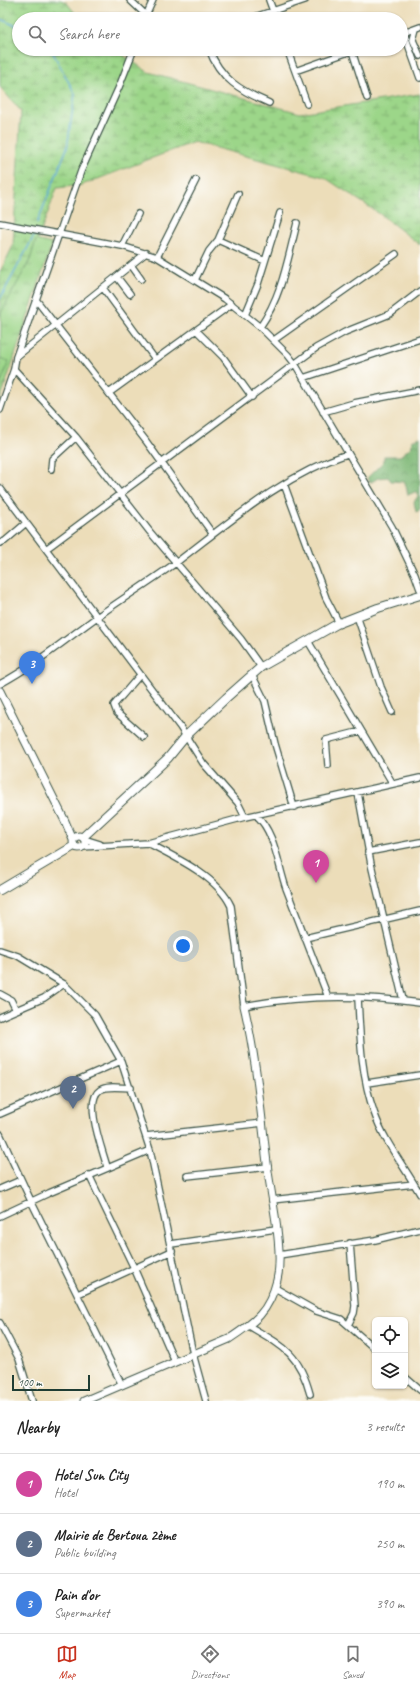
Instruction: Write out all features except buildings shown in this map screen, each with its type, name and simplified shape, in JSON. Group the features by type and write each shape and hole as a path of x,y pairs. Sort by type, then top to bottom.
{"main road":[{"path":"0,890 79,841 168,758 186,736 261,667 339,623 420,595"}],"street":[{"path":"130,0 141,12"},
{"path":"147,12 153,0"},
{"path":"269,0 273,11"},
{"path":"270,12 305,0"},
{"path":"408,31 418,28"},
{"path":"418,28 413,40 420,56"},
{"path":"408,46 420,78"},
{"path":"0,410 14,369 16,357 37,301 81,170 119,87 131,56"},
{"path":"211,56 214,64 230,81 249,94 269,103"},
{"path":"290,56 307,104"},
{"path":"295,71 338,56"},
{"path":"356,56 367,98"},
{"path":"157,257 196,180"},
{"path":"195,280 210,251 218,240 238,194"},
{"path":"245,315 265,261 280,213"},
{"path":"122,246 138,214"},
{"path":"0,223 122,246 157,257 232,304 260,327 274,340 295,364 347,454 392,527 415,575 420,589"},
{"path":"260,327 271,311 278,294 297,223"},
{"path":"218,240 265,261"},
{"path":"16,357 118,277 146,253"},
{"path":"274,340 396,254"},
{"path":"131,265 141,279"},
{"path":"118,277 130,294"},
{"path":"103,288 155,359"},
{"path":"46,549 326,342 345,332 390,314 420,291"},
{"path":"37,301 109,392 162,463 212,534"},
{"path":"109,392 232,304"},
{"path":"196,330 223,357 252,397"},
{"path":"303,378 420,339"},
{"path":"14,369 76,437 120,494 241,639 261,667"},
{"path":"323,412 354,403 420,390"},
{"path":"51,469 52,459 76,437"},
{"path":"0,684 26,670 97,617 176,562 212,534 284,484 328,461 347,454"},
{"path":"284,484 326,598 339,623"},
{"path":"0,488 186,736 203,763 238,803 244,818"},
{"path":"0,543 5,541 26,522"},
{"path":"357,616 381,687 392,712"},
{"path":"308,641 393,784"},
{"path":"140,675 114,704 117,713 144,737"},
{"path":"252,675 265,701 294,807"},
{"path":"0,691 66,821 79,841 102,845 148,843 256,815 420,778"},
{"path":"328,765 326,740 361,731"},
{"path":"358,793 368,852 403,1000"},
{"path":"256,815 263,822 271,841 286,886 328,997"},
{"path":"368,852 420,842"},
{"path":"84,1401 229,1339 249,1326 264,1313 277,1278 279,1255 253,1041 244,1006 231,906 226,895 211,881 194,869 148,843"},
{"path":"305,938 420,911"},
{"path":"0,950 18,956 64,984 94,1015 121,1061 150,1150 193,1354 206,1401"},
{"path":"0,1017 44,998 64,984"},
{"path":"0,994 11,1000 16,1010"},
{"path":"244,1006 272,1001 328,997 403,1000 420,1003"},
{"path":"358,998 362,1057 374,1113 387,1139 420,1194"},
{"path":"0,1114 121,1061"},
{"path":"367,1083 420,1075"},
{"path":"108,1168 95,1123 92,1103 95,1094 101,1089 131,1088"},
{"path":"146,1136 263,1123"},
{"path":"0,1134 31,1201 122,1384"},
{"path":"0,1216 89,1175 150,1150"},
{"path":"187,1176 268,1167"},
{"path":"89,1175 134,1268 175,1362"},
{"path":"0,1190 21,1180"},
{"path":"272,1200 414,1184"},
{"path":"171,1244 276,1229"},
{"path":"279,1255 420,1229"},
{"path":"349,1322 354,1313 355,1306 350,1243"},
{"path":"78,1294 172,1251"},
{"path":"274,1288 316,1311 349,1322 372,1346"},
{"path":"0,1323 19,1360 32,1401"},
{"path":"249,1326 286,1350 298,1363 304,1374 310,1394"},
{"path":"408,1380 420,1390"}],"green space":[{"path":"0,0 60,0 66,2 74,12 12,12 12,56 124,56 148,72 300,113 420,94 420,245 380,214 324,177 194,142 82,185 57,188 30,260 0,316 0,272 13,246 21,111 0,87"},
{"path":"36,240 52,244 0,400 1,313 30,260"},
{"path":"0,358 9,361 1,383 0,383"},
{"path":"420,437 420,510 416,512 414,502 418,496 417,491 408,495 405,482 391,481 388,477 378,478 370,483 367,478 384,461 384,456 400,456 411,447 412,441"}],"waterway":[{"path":"0,19 12,24"},
{"path":"37,223 67,148 75,94 55,56"},
{"path":"0,299 35,234"}],"place":[{"name":"Pain d'or","path":"32,684"},
{"name":"Hotel Sun City","path":"316,883"},
{"name":"Mairie de Bertoua 2ème","path":"73,1109"}]}
